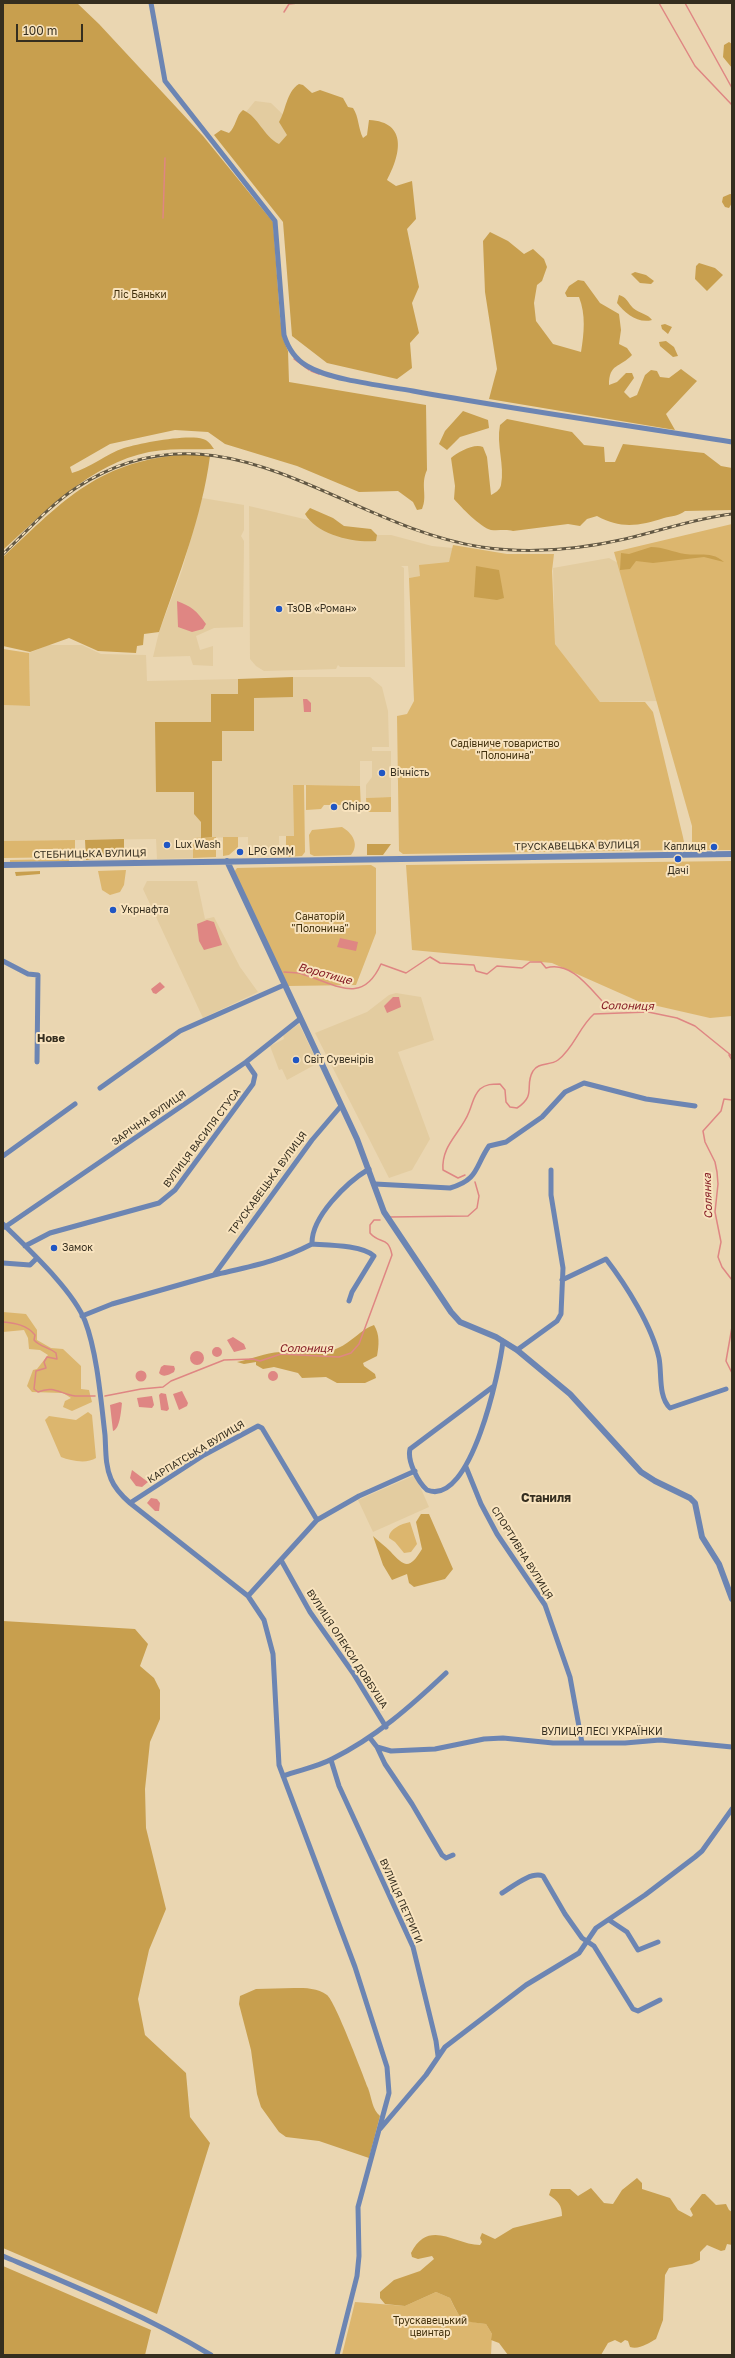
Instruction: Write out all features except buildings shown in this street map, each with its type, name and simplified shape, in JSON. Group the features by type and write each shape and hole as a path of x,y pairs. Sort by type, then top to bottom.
{"street":[{"path":"151,3 165,81 275,221 284,336 290,350 305,365 315,370 352,380 454,398 732,442"},
{"name":"ТРУСКАВЕЦЬКА ВУЛИЦЯ","path":"394,858 732,854"},
{"name":"СТЕБНИЦЬКА ВУЛИЦЯ","path":"3,865 228,864 394,858"},
{"path":"228,864 341,1106 369,1169 389,1222 451,1312 460,1322 503,1341 517,1350 570,1394 641,1472 655,1481 690,1498 695,1503 702,1537 719,1564 732,1599"},
{"path":"3,961 28,974 38,975 37,1062"},
{"path":"100,1088 180,1031 284,985"},
{"name":"ЗАРІЧНА ВУЛИЦЯ","path":"4,1225 246,1062 300,1019"},
{"name":"ВУЛИЦЯ ВАСИЛЯ СТУСА","path":"25,1246 50,1233 159,1203 167,1198 187,1174 255,1082 255,1075 246,1062"},
{"path":"375,1184 450,1188 460,1185 468,1181 478,1168 489,1146 506,1142 542,1118 565,1092 584,1083 646,1099 695,1106"},
{"path":"3,1156 75,1104"},
{"name":"ТРУСКАВЕЦЬКА ВУЛИЦЯ","path":"214,1275 312,1140 341,1106"},
{"path":"312,1244 313,1229 320,1215 362,1173 369,1169"},
{"path":"517,1350 559,1317 562,1280 559,1238 551,1195 551,1170"},
{"path":"4,1225 25,1246 74,1302 82,1316 91,1345 98,1386 107,1466 116,1488 130,1503 248,1596 264,1620 273,1654 278,1755 283,1776 355,1967 385,2057 389,2093 360,2194 357,2276 337,2355"},
{"path":"82,1316 112,1304 214,1275 276,1261 312,1244 340,1245 365,1251 374,1256 352,1292 349,1301"},
{"path":"3,1264 30,1266 36,1259"},
{"path":"562,1280 606,1259 632,1295 656,1350 662,1389 670,1408 726,1389"},
{"path":"494,1386 412,1446 409,1451 410,1457 423,1487 433,1492 445,1488 466,1467 476,1446 494,1386 501,1360 503,1341"},
{"name":"КАРПАТСЬКА ВУЛИЦЯ","path":"130,1503 204,1455 258,1426 262,1428 317,1520"},
{"name":"СПОРТИВНА ВУЛИЦЯ","path":"466,1467 481,1504 497,1534 545,1605 570,1677 582,1743"},
{"path":"248,1596 317,1520 359,1496 415,1471"},
{"name":"ВУЛИЦЯ ОЛЕКСИ ДОВБУША","path":"281,1560 310,1612 353,1673 386,1727"},
{"path":"283,1776 331,1760 370,1738 386,1727 446,1673"},
{"path":"370,1738 378,1747 385,1764 412,1804 442,1855 446,1858 453,1855"},
{"name":"ВУЛИЦЯ ЛЕСІ УКРАЇНКИ","path":"378,1747 391,1751 435,1749 495,1738 553,1744 660,1740 732,1747"},
{"name":"ВУЛИЦЯ ПЕТРИГИ","path":"331,1760 339,1786 413,1947 436,2041 438,2056"},
{"path":"379,2130 426,2075 445,2047 493,2008 526,1985 579,1953 596,1928 645,1895 702,1851 732,1809"},
{"path":"502,1894 530,1877 539,1875 544,1876 565,1914 582,1938 594,1946 634,2011 660,2000"},
{"path":"609,1920 627,1932 638,1950 658,1942"},
{"path":"3,2256 114,2304 164,2328 211,2355"}],"shaded area":[{"path":"255,101 271,103 301,132 282,155 246,112"},
{"path":"202,498 244,505 244,530 241,536 244,541 243,627 214,628 196,636 200,650 213,646 213,666 193,665 190,656 153,657 159,632 182,570"},
{"path":"249,506 372,535 391,535 432,546 453,548 449,562 420,576 409,578 408,566 401,566 404,568 405,667 340,667 338,665 336,669 264,671 256,666 250,659"},
{"path":"609,558 618,563 658,701 600,702 555,644 553,568"},
{"path":"177,601 190,607 200,616 206,624 203,629 192,632 178,627"},
{"path":"48,645 82,645 101,654 146,655 147,681 238,679 238,694 211,694 211,705 254,705 254,697 293,697 293,677 370,677 382,687 388,711 389,747 372,747 372,751 391,751 391,797 366,798 366,785 372,777 372,761 360,761 360,786 294,785 294,836 279,836 279,852 252,853 248,847 248,837 193,838 193,858 157,859 156,839 3,841 3,705 30,706 29,653"},
{"path":"303,699 307,699 311,703 311,712 304,712"},
{"path":"147,881 197,881 205,919 214,917 240,967 258,992 203,1018 143,889"},
{"path":"207,920 214,922 222,945 204,950 199,941 197,924"},
{"path":"340,938 358,942 356,951 337,947"},
{"path":"160,982 165,987 156,994 153,993 151,989"},
{"path":"396,993 421,997 434,1040 398,1052 430,1139 412,1170 389,1178 315,1033 367,1012 389,995"},
{"path":"393,997 399,997 401,1007 387,1013 384,1006"},
{"path":"299,1024 318,1063 287,1080 282,1069 279,1070 270,1046 284,1039 283,1035"},
{"path":"233,1337 244,1344 246,1349 234,1352 227,1340"},
{"path":"215,1347 219,1347 221,1348 221,1356 215,1357 212,1354 212,1350"},
{"path":"197,1351 202,1353 204,1358 202,1363 197,1365 192,1363 190,1358 192,1353"},
{"path":"164,1365 174,1366 174,1372 166,1376 161,1375 159,1373 161,1367"},
{"path":"139,1371 143,1371 145,1372 145,1380 139,1381 136,1378 136,1374"},
{"path":"271,1371 275,1371 277,1372 277,1380 271,1381 268,1378 268,1374"},
{"path":"182,1391 188,1403 187,1406 179,1410 173,1394"},
{"path":"161,1393 166,1394 169,1409 167,1411 161,1410 159,1395"},
{"path":"152,1396 154,1405 152,1408 139,1407 137,1398"},
{"path":"120,1402 122,1403 120,1419 117,1427 113,1431 110,1405"},
{"path":"132,1470 148,1482 142,1487 136,1486 130,1478"},
{"path":"415,1475 429,1507 373,1532 358,1500"},
{"path":"151,1498 157,1499 160,1503 159,1511 155,1511 147,1503"}],"green space":[{"name":"Ліс Баньки","path":"3,3 77,3 99,24 203,136 273,222 280,316 283,339 288,351 289,382 426,405 427,470 424,481 424,504 422,509 417,510 413,502 398,491 359,492 297,466 225,444 208,432 175,430 110,444 70,467 72,473 79,471 124,448 175,438 203,439 210,443 214,449 149,452 128,458 107,467 70,491 3,550"},
{"path":"729,42 732,44 732,68 723,57 724,45"},
{"path":"299,84 303,85 312,93 320,90 343,98 348,107 353,108 355,111 363,138 367,135 369,120 382,122 391,127 396,134 398,151 392,171 387,180 396,186 412,181 416,219 407,229 419,287 412,303 419,333 410,343 412,368 397,379 327,363 292,336 283,222 214,135 221,130 229,133 243,110 253,117 269,136 279,144 287,135 279,122 291,92"},
{"path":"732,194 732,203 729,208 725,207 722,202 723,197"},
{"path":"490,232 508,241 524,254 533,249 544,259 547,267 542,281 537,285 534,303 536,321 553,344 581,352 584,324 583,311 579,297 567,297 565,293 569,286 578,280 584,281 600,303 619,314 621,330 619,344 627,348 632,355 613,369 609,378 609,385 617,382 626,373 632,373 634,378 624,392 630,398 637,395 645,375 651,370 657,371 660,377 669,378 681,369 697,381 666,414 675,430 489,399 497,369 485,292 483,241"},
{"path":"699,263 715,268 723,275 707,291 695,279 696,266"},
{"path":"635,272 646,275 654,281 651,284 640,283 631,274"},
{"path":"619,295 626,299 633,308 648,316 652,320 647,321 637,319 628,314 617,303"},
{"path":"665,324 672,327 668,334 662,329 661,325"},
{"path":"666,341 674,347 678,356 673,357 660,346 659,342"},
{"path":"463,411 488,420 489,428 460,437 447,450 439,444 445,431"},
{"path":"507,419 572,432 584,445 604,447 605,462 615,462 623,444 704,453 721,466 732,468 732,510 685,511 675,516 647,523 630,525 614,523 597,516 587,519 580,526 568,524 513,531 491,530 476,521 454,499 455,486 451,458 471,447 483,447 487,457 491,495 496,492 500,487 502,478 499,440 500,425"},
{"path":"190,454 210,456 196,523 159,632 144,634 143,645 137,646 136,653 98,651 69,638 30,652 3,646 3,557 66,500 107,474 131,464 158,458"},
{"path":"310,508 333,518 344,526 371,529 377,535 376,541 357,541 327,532 318,527 305,514"},
{"path":"732,524 732,850 692,850 692,826 614,552"},
{"name":"Садівниче товариство \"Полонина\"","path":"453,545 507,554 554,554 552,571 555,644 600,702 645,702 653,712 683,837 685,847 682,850 403,854 399,851 397,716 407,714 414,701 409,578 420,576 419,565 449,562"},
{"path":"651,547 685,554 715,556 724,562 704,557 653,563 636,561 630,569 620,570 621,553 629,554"},
{"path":"476,566 499,570 504,598 497,600 474,597"},
{"path":"3,649 29,653 30,706 3,705"},
{"path":"293,677 293,697 254,698 254,731 222,731 222,761 212,761 212,837 201,838 201,822 194,814 194,792 156,792 155,722 211,722 211,694 238,694 238,679"},
{"path":"293,785 304,785 305,852 302,856 286,857 286,836 294,836"},
{"path":"306,785 360,786 361,809 345,809 344,805 324,805 321,809 306,810"},
{"path":"391,797 391,812 367,812 366,798"},
{"path":"342,827 349,832 354,839 355,847 351,855 314,856 310,854 309,835 312,830"},
{"path":"216,837 216,857 193,858 193,838"},
{"path":"223,837 238,837 238,847 229,855 223,856"},
{"path":"124,839 124,858 109,856 86,860 85,840"},
{"path":"75,840 75,857 3,858 3,841"},
{"path":"367,844 391,844 383,855 367,855"},
{"path":"69,859 69,861 10,862 10,860"},
{"path":"732,861 732,1016 710,1018 640,1002 552,963 412,950 406,865"},
{"name":"Санаторій \"Полонина\"","path":"371,865 376,868 376,933 356,985 288,986 234,872 237,868"},
{"path":"126,870 124,885 120,892 110,895 102,890 98,871"},
{"path":"40,871 40,874 16,876 15,872"},
{"path":"3,1312 26,1314 37,1330 37,1340 51,1348 63,1349 81,1366 81,1389 89,1390 92,1402 72,1411 63,1407 65,1401 71,1398 63,1393 32,1392 27,1386 33,1370 37,1369 48,1355 40,1350 29,1349 28,1338 24,1330 3,1332"},
{"path":"374,1325 378,1340 377,1356 363,1363 364,1366 375,1374 376,1378 365,1383 337,1383 326,1377 302,1378 298,1373 274,1367 263,1369 256,1365 256,1362 244,1364 237,1362 274,1353 324,1352 343,1346"},
{"path":"88,1412 92,1415 96,1458 88,1461 79,1461 61,1457 45,1420 49,1416 76,1420"},
{"path":"421,1514 429,1514 453,1569 445,1579 414,1587 409,1583 407,1574 392,1580 383,1565 373,1536 400,1561 407,1564 411,1563 422,1549 416,1522"},
{"path":"410,1522 417,1544 411,1552 404,1553 395,1542 389,1538 391,1532 396,1527"},
{"path":"3,1621 135,1629 148,1644 140,1666 154,1678 160,1690 160,1719 150,1742 145,1789 146,1828 166,1909 149,1950 138,1999 145,2035 186,2073 190,2117 210,2143 157,2314 3,2248"},
{"path":"307,1988 327,1995 336,2010 355,2054 374,2107 380,2116 369,2158 319,2141 286,2137 279,2132 261,2107 257,2094 251,2050 239,2004 240,1996 256,1989"},
{"path":"637,2178 642,2183 642,2189 670,2198 678,2210 691,2217 693,2215 690,2209 702,2194 705,2194 716,2205 726,2204 732,2212 732,2245 727,2244 725,2250 721,2251 707,2245 700,2252 700,2260 692,2264 669,2268 665,2275 663,2320 656,2339 647,2344 633,2348 630,2347 628,2341 625,2340 621,2343 615,2340 608,2343 601,2355 508,2355 499,2343 491,2340 492,2334 486,2324 466,2321 463,2319 457,2312 450,2298 436,2292 405,2306 385,2304 380,2298 380,2292 394,2280 420,2271 434,2259 432,2256 418,2259 412,2257 411,2253 418,2243 426,2237 434,2235 443,2236 480,2245 482,2242 480,2238 482,2233 495,2239 513,2228 562,2216 559,2204 549,2195 551,2189 570,2189 578,2196 591,2188 604,2203 613,2204 622,2190"},
{"path":"3,2266 151,2330 145,2355 3,2355"},
{"name":"Трускавецький цвинтар","path":"436,2292 450,2298 456,2311 463,2318 472,2322 486,2324 492,2334 491,2355 342,2355 355,2302 405,2306"}],"waterway":[{"path":"284,12 289,4 298,3"},
{"path":"659,3 695,66 732,105"},
{"path":"685,3 732,88"},
{"path":"163,218 165,158"},
{"path":"294,359 309,370"},
{"path":"311,371 319,374"},
{"name":"Воротище","path":"284,972 300,973 337,986 357,988 365,985 374,977 381,964 406,973 430,957 440,963 474,965 476,971 487,974 497,966 522,968 530,962 541,962 546,968 555,967 571,971 585,982 603,1002 622,1003 646,1012"},
{"name":"Солониця","path":"465,1175 458,1178 443,1170 443,1161 448,1146 466,1119 474,1097 480,1089 487,1085 500,1084 505,1090 506,1102 510,1107 517,1108 527,1099 531,1076 535,1068 555,1062 564,1055 584,1025 594,1014 648,1012 677,1018 695,1026 732,1056"},
{"name":"Солянка","path":"729,1055 732,1060"},
{"name":"Солянка","path":"732,1100 724,1099 721,1111 703,1131 705,1142 715,1162 717,1172 718,1184 715,1212 721,1242 718,1257 722,1267 732,1280"},
{"name":"Солониця","path":"390,1217 468,1216 477,1208 479,1196 475,1182"},
{"name":"Солониця","path":"105,1396 141,1389 163,1387 171,1381 224,1360 253,1359 260,1361 281,1354 339,1357 351,1353 359,1344 392,1255 386,1242 377,1239 370,1233 370,1225 374,1220 380,1220"},
{"name":"Солониця","path":"3,1322 25,1327 35,1335 34,1340 36,1342 56,1353 57,1359 47,1357 44,1362 46,1368 36,1371 34,1389 38,1392 48,1389 75,1396 95,1396"},
{"name":"Солянка","path":"732,1327 726,1361 732,1373"}],"railway":[{"path":"3,554 47,511 76,488 130,462 181,454 231,459 280,473 378,515 429,534 481,547 499,549 553,550 589,546 625,539 705,518 732,514"}],"place":[{"name":"ТзОВ «Роман»","path":"279,609"},
{"name":"Вічність","path":"382,773"},
{"name":"Chipo","path":"334,807"},
{"name":"Lux Wash","path":"167,845"},
{"name":"Каплиця","path":"714,847"},
{"name":"LPG GMM","path":"240,852"},
{"name":"Дачі","path":"678,859"},
{"name":"Укрнафта","path":"113,910"},
{"name":"Світ Сувенірів","path":"296,1060"},
{"name":"Замок","path":"54,1248"}],"district":[{"name":"Нове","path":"51,1039"},
{"name":"Станиля","path":"546,1498"}]}
